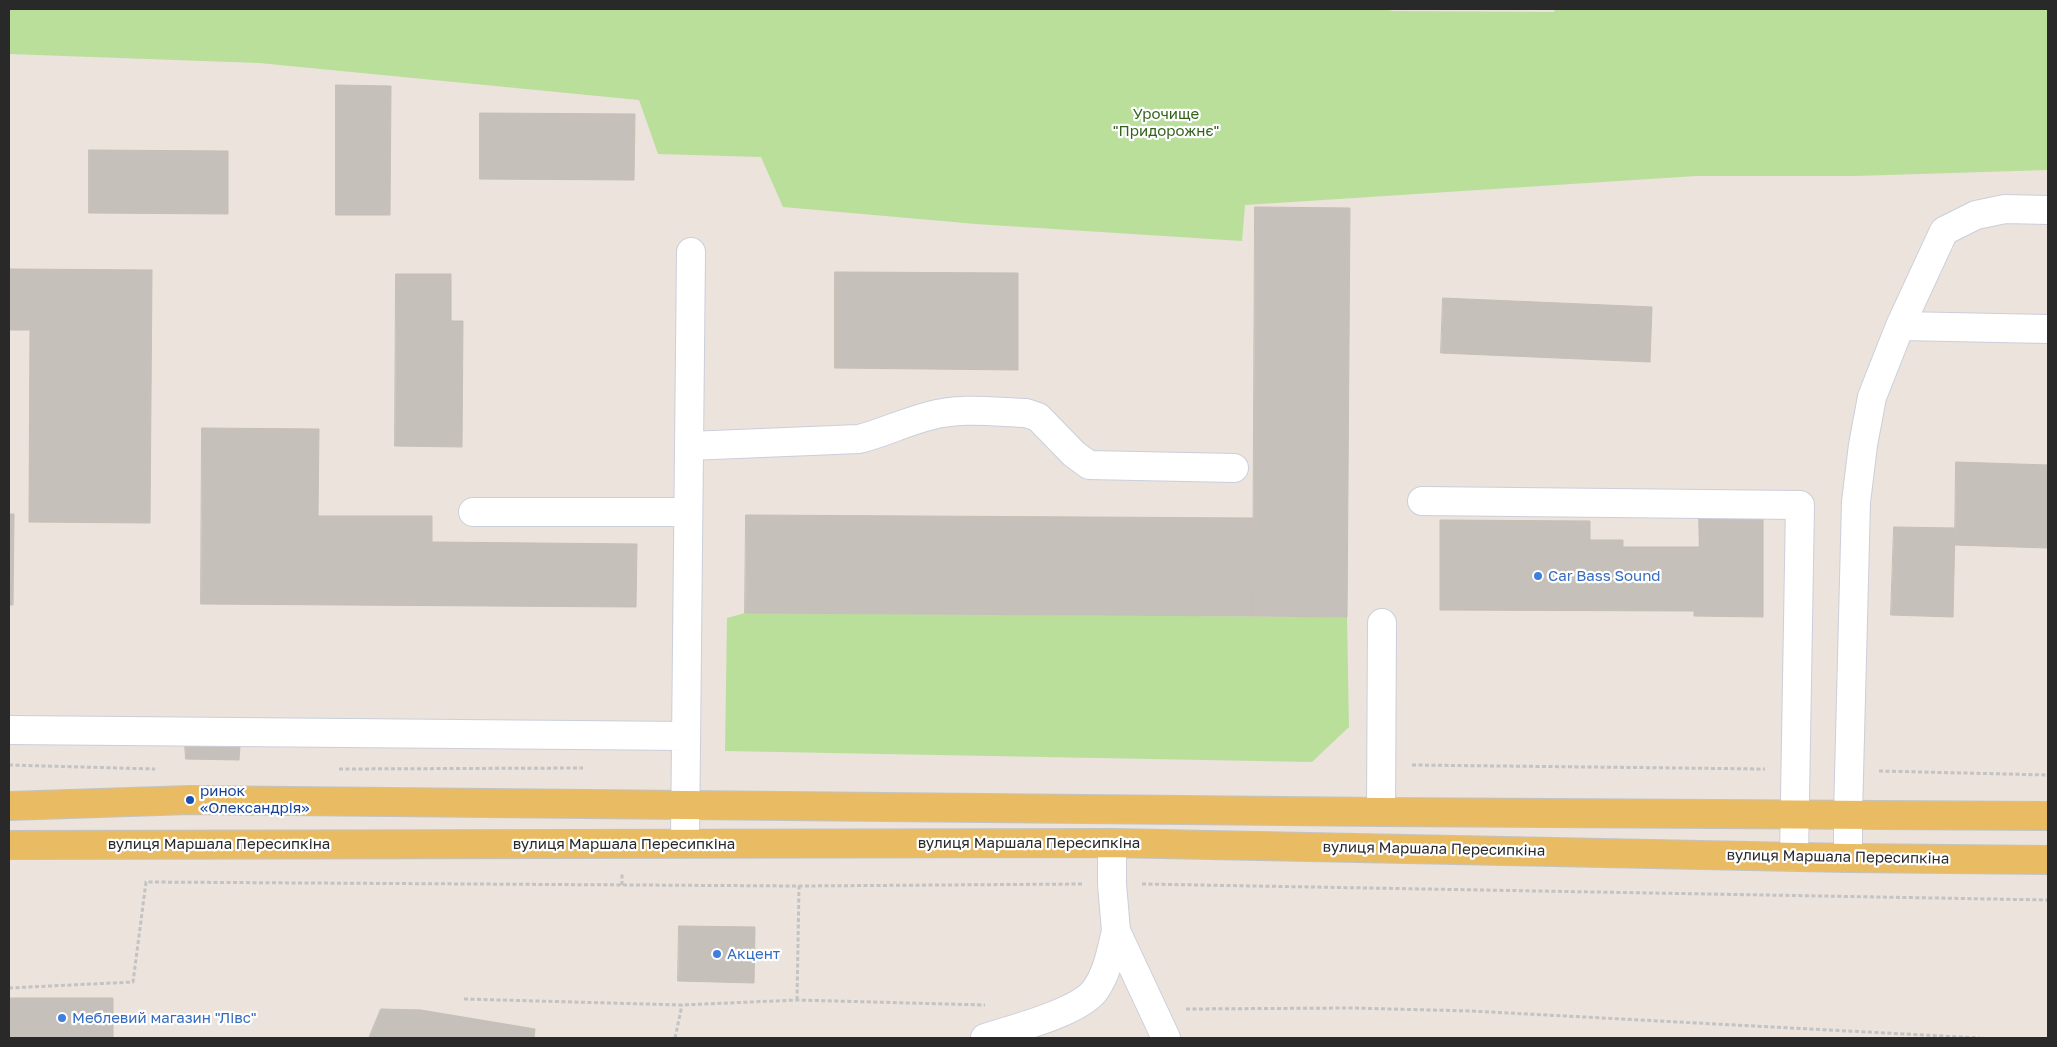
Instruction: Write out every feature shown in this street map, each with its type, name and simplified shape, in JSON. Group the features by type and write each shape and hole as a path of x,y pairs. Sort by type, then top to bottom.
{"main road":[{"path":"9,806 190,800 1381,812 2048,816"},
{"name":"вулиця Маршала Пересипкіна","path":"9,845 1112,842 1794,857 2048,860"}],"lane":[{"path":"1848,858 1856,502 1862,445 1872,397 1900,326 1944,231 1976,216 2005,209 2048,210"},
{"path":"685,844 691,252"},
{"path":"1900,326 2048,329"},
{"path":"689,446 859,439 884,433 930,416 946,413 1026,413 1038,417 1050,427 1074,454 1089,465 1234,468"},
{"path":"1422,501 1800,505 1794,857"},
{"path":"473,512 688,512"},
{"path":"1381,812 1382,623"},
{"path":"9,730 686,736"},
{"path":"985,1038 1076,1007 1095,990 1108,967 1116,930 1112,884 1112,842"},
{"path":"1116,930 1166,1038"}],"path":[{"path":"1381,764 1796,770"},
{"path":"9,765 162,769"},
{"path":"339,769 586,768"},
{"path":"1849,771 2048,775"},
{"path":"9,988 133,982 146,882 799,886 1112,884 2048,900"},
{"path":"797,1000 799,886"},
{"path":"464,999 682,1005 797,1000 986,1005"},
{"path":"675,1038 682,1005"},
{"path":"1154,1009 1352,1008 1471,1011 1980,1038"}],"green space":[{"name":"Урочище \"Придорожнє\"","path":"9,9 1383,9 1393,11 1554,12 1555,9 2048,9 2048,170 1854,176 1696,176 1245,205 1242,241 976,224 783,207 761,157 658,154 639,100 259,63 9,54"},
{"path":"745,613 1347,617 1349,727 1312,762 725,751 727,618"}],"building":[{"path":"336,85 391,86 390,215 336,215"},
{"path":"480,113 635,114 634,180 480,179"},
{"path":"89,150 228,151 228,214 89,213"},
{"path":"1255,207 1350,208 1347,617 1253,616"},
{"path":"9,269 152,270 150,523 29,522 30,330 9,330"},
{"path":"835,272 1018,273 1018,370 835,368"},
{"path":"396,274 451,274 451,321 463,321 462,447 395,446"},
{"path":"1443,298 1652,307 1650,362 1441,353"},
{"path":"202,428 319,429 318,516 432,516 432,542 637,544 636,607 201,604"},
{"path":"1956,462 2048,465 2048,548 1955,545"},
{"path":"9,514 14,514 13,605 9,605"},
{"path":"746,515 1253,518 1253,616 745,613"},
{"path":"1699,516 1763,517 1763,617 1694,616 1694,611 1440,610 1440,520 1590,521 1590,540 1623,540 1623,547 1699,547"},
{"path":"1894,527 1955,528 1953,617 1891,615"},
{"path":"185,745 240,746 239,760 186,759"},
{"name":"Акцент","path":"679,926 755,927 754,983 678,981"},
{"name":"Меблевий магазин \"Лівс\"","path":"10,998 113,998 113,1038 10,1038"},
{"path":"381,1009 421,1010 535,1029 534,1038 369,1038"}],"place":[{"name":"Car Bass Sound","path":"1538,576"},
{"name":"ринок «Олександрія»","path":"190,800"},
{"name":"Акцент","path":"717,954"},
{"name":"Меблевий магазин \"Лівс\"","path":"62,1018"}]}
